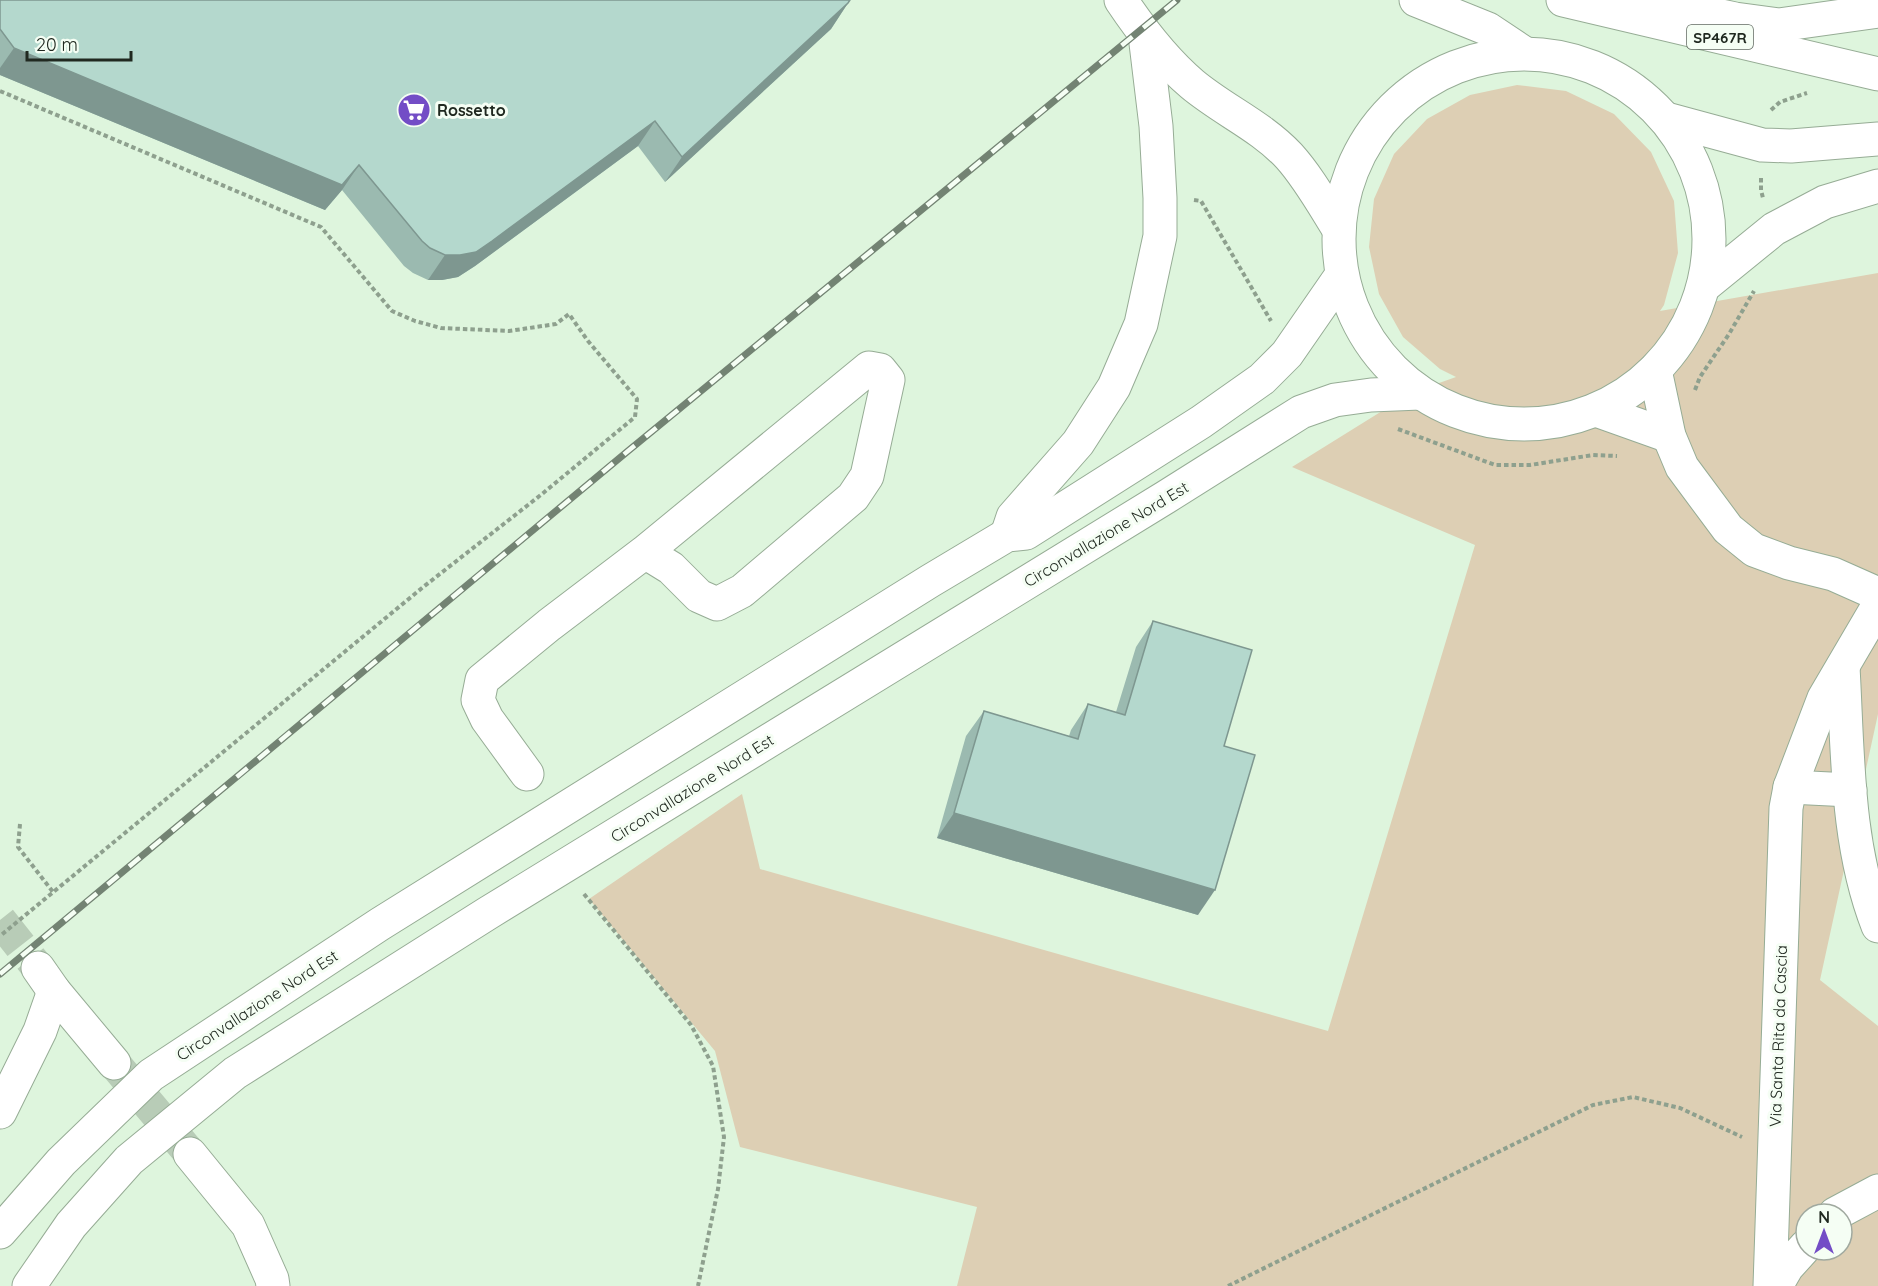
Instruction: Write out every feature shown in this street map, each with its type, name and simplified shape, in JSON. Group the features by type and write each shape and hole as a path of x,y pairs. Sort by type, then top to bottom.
{"main road":[{"path":"1121,0 1145,36 1192,84 1257,129 1288,155 1311,185 1338,228"},
{"path":"1416,0 1488,29 1524,53"},
{"path":"1647,0 1735,20 1779,25 1878,11"},
{"name":"SP467R","path":"1585,2 1878,74"},
{"path":"1007,535 1013,517 1078,442 1114,387 1141,324 1160,236 1156,126 1145,36"},
{"path":"1524,53 1557,56 1588,64 1617,78 1643,96 1666,119 1691,156 1706,198 1710,242 1704,286 1693,317 1676,345 1655,370 1628,393 1596,410 1561,421 1515,423 1488,421 1452,411 1420,393 1389,367 1365,336 1347,299 1341,276 1338,228 1343,193 1355,160 1373,130 1396,104 1424,82 1455,66 1489,56 1524,53"},
{"path":"1666,119 1762,145 1791,146 1878,139"},
{"path":"1704,286 1774,229 1825,202 1878,186"},
{"name":"Circonvallazione Nord Est","path":"0,1232 60,1162 151,1075 380,924 1007,535 1026,533 1201,422 1262,379 1287,354 1341,276"},
{"path":"527,774 487,719 478,700 482,680 549,625 645,552 869,368 880,370 888,380 867,476 853,497 742,591 717,604 699,596 671,568 645,552"},
{"path":"1655,370 1669,436 1682,467 1728,530 1754,550 1789,563 1833,574 1878,594"},
{"name":"Circonvallazione Nord Est","path":"29,1286 71,1225 129,1160 235,1073 498,907 1301,412 1335,400 1371,395 1420,393"},
{"path":"1596,410 1669,436"},
{"name":"Via Santa Rita da Cascia","path":"1770,1286 1786,808 1790,787 1824,698 1878,606"},
{"path":"1843,667 1852,819 1861,869 1878,927"},
{"path":"1790,787 1850,790"},
{"path":"0,1112 40,1031 46,980 114,1063"},
{"path":"190,1154 248,1225 273,1286"},
{"path":"1854,1204 1878,1191"},
{"path":"48,1286 71,1225"},
{"path":"1776,1286 1794,1260"}],"path":[{"path":"0,91 321,227 392,311 415,321 441,328 509,331 556,324 569,314 588,341 637,399 635,417 542,494 422,588 0,936"},
{"path":"1693,396 1700,377 1756,288"},
{"path":"20,824 18,847 53,892"},
{"path":"584,894 691,1024 712,1066 724,1137 718,1189 698,1286"},
{"path":"1228,1286 1593,1105 1634,1097 1680,1108 1747,1139"}],"shaded area":[{"path":"1517,85 1566,91 1614,114 1651,152 1674,201 1678,253 1664,305 1660,311 1878,273 1878,714 1820,980 1878,1026 1878,1286 957,1286 977,1207 740,1147 715,1051 589,899 742,794 760,869 1328,1031 1475,545 1292,467 1411,393 1456,377 1440,369 1403,337 1379,294 1369,247 1374,199 1394,154 1427,119 1470,95"}],"building":[{"name":"Rossetto","path":"0,0 850,0 682,157 655,121 476,252 445,255 430,248 422,241 359,165 342,185 14,48 0,29"},
{"path":"1153,621 1252,650 1224,746 1255,755 1215,890 954,813 984,711 1078,739 1088,704 1125,715"}],"tunnel":[{"path":"0,920 38,968"},
{"path":"114,1063 187,1150"}],"railway":[{"path":"0,974 628,451 1177,0"}],"place":[{"name":"Rossetto","path":"414,110"}]}
